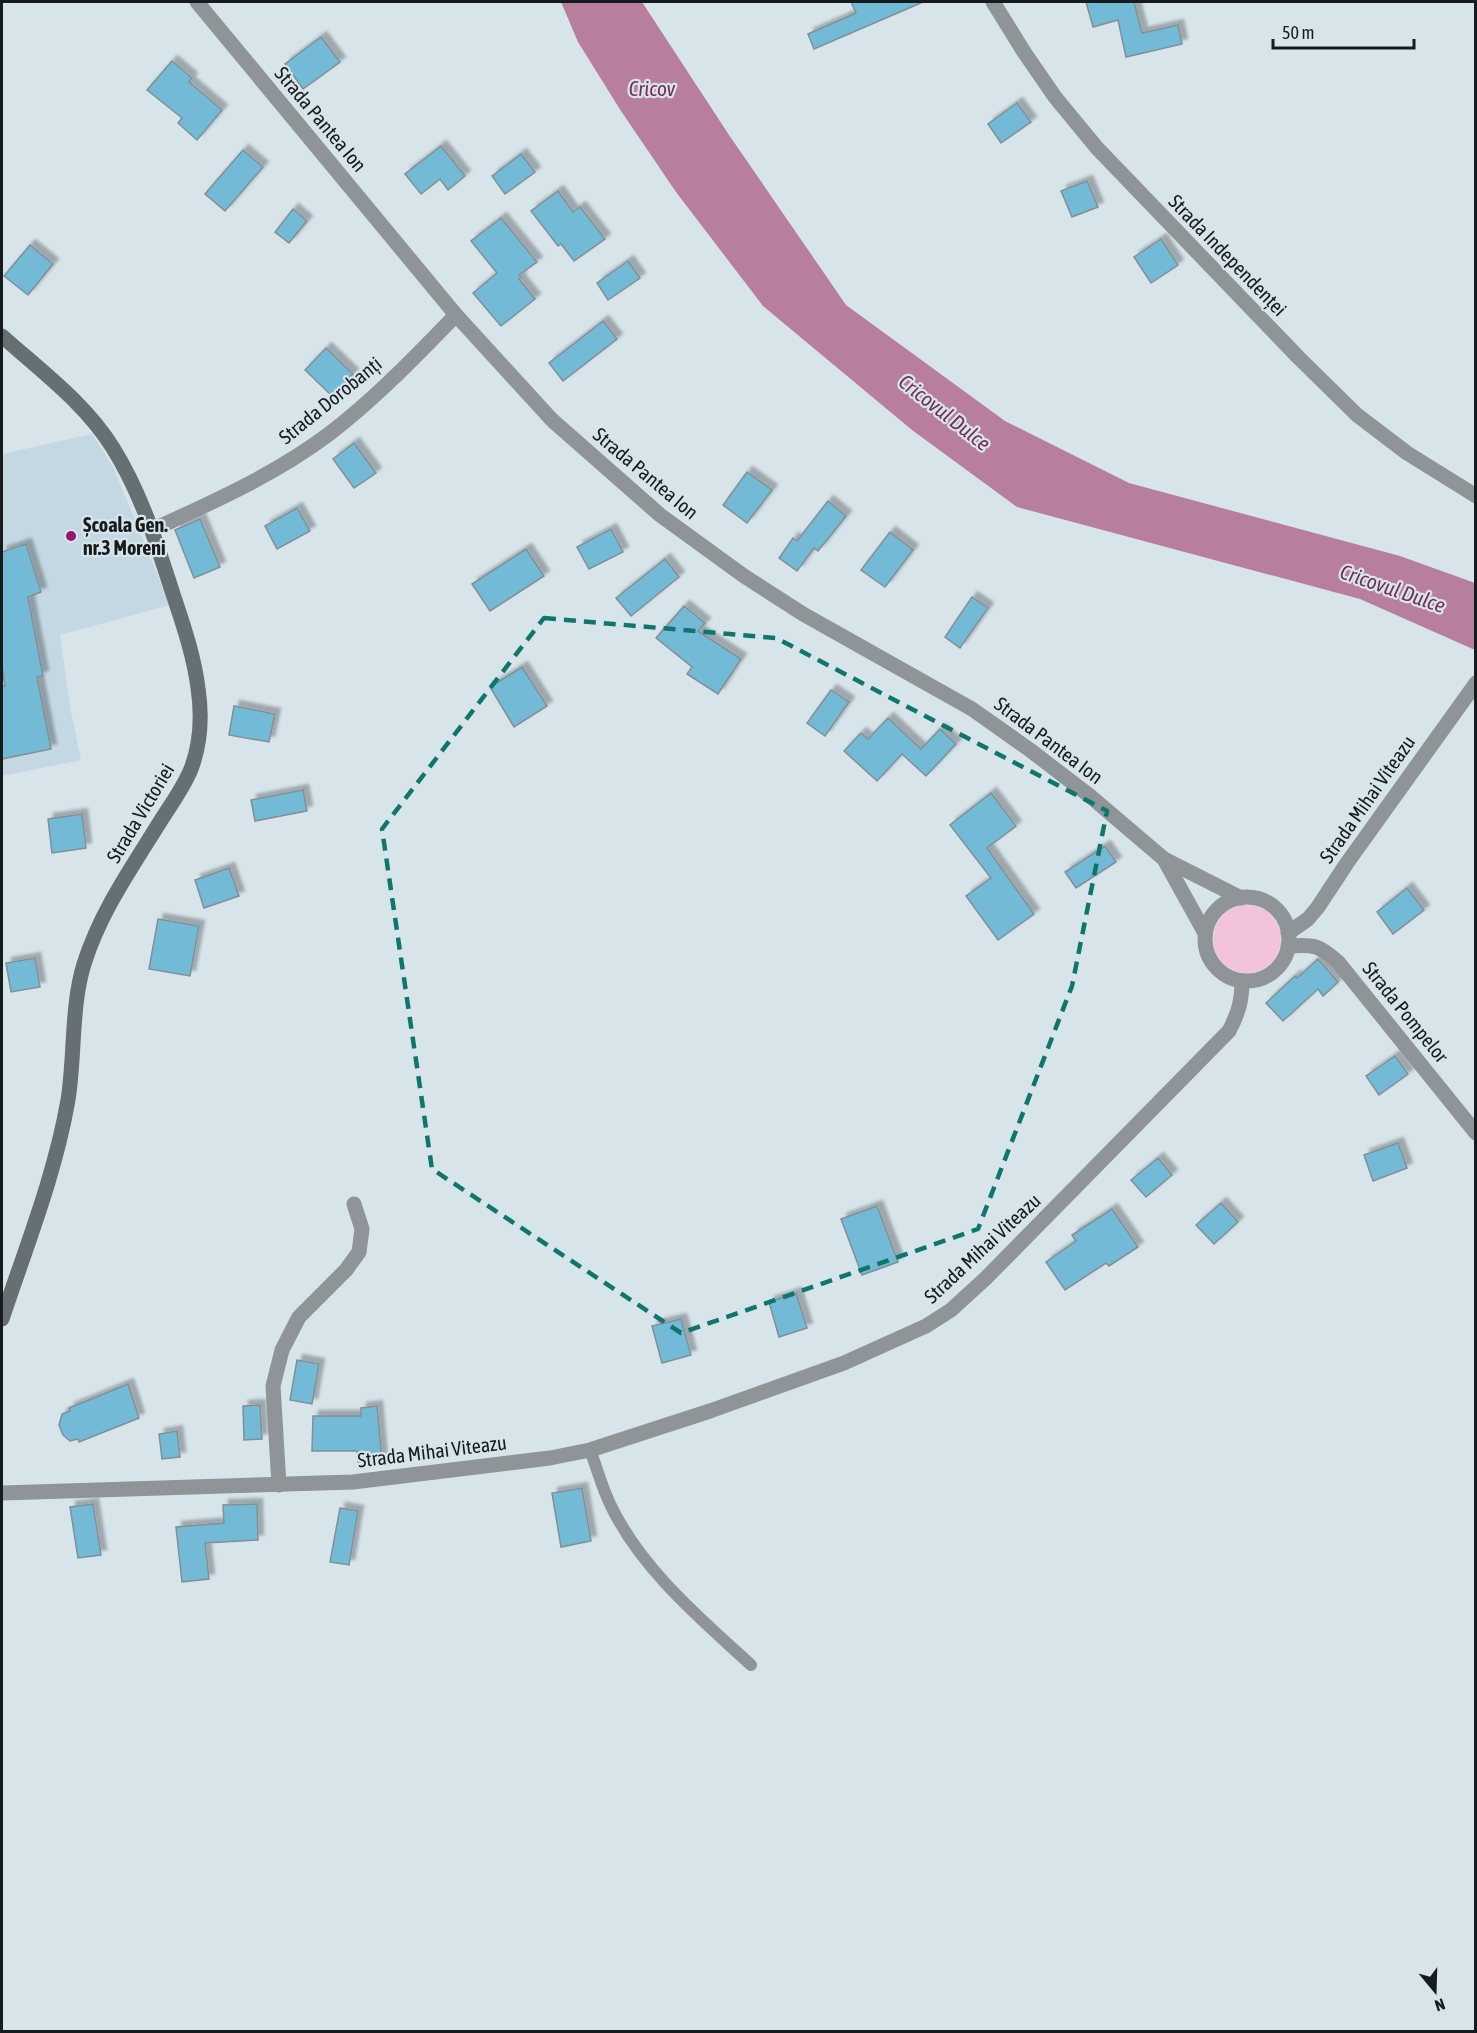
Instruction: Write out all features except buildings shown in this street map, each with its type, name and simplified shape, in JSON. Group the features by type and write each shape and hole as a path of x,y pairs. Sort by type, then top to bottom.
{"main road":[{"name":"Strada Victoriei","path":"2,336 64,391 92,420 112,447 129,478 152,530 191,657 198,687 200,738 191,770 108,905 94,934 83,969 68,1101 55,1161 2,1318"}],"street":[{"name":"Strada Independenței","path":"993,2 1055,97 1097,148 1298,357 1357,415 1407,453 1476,496"},
{"name":"Strada Pantea Ion","path":"201,3 456,315 552,420 660,515 803,614 972,709 1090,796 1164,859 1241,898"},
{"name":"Strada Dorobanți","path":"152,530 199,509 285,464 329,434 374,396 456,315"},
{"name":"Strada Mihai Viteazu","path":"1288,939 1318,907 1476,683"},
{"name":"Strada Pantea Ion","path":"1164,859 1205,933"},
{"path":"1241,898 1254,898 1266,902 1277,910 1284,921 1288,939 1284,958 1277,968 1267,976 1255,980 1242,981 1229,978 1214,965 1205,946 1205,933 1217,909 1241,898"},
{"name":"Strada Pompelor","path":"1288,939 1323,948 1338,962 1476,1133"},
{"name":"Strada Mihai Viteazu","path":"2,1493 353,1482 550,1458 590,1449 710,1411 844,1364 926,1326 951,1310 986,1278 1215,1047 1229,1030 1238,1013 1242,997 1242,981"},
{"path":"279,1485 273,1386 279,1359 299,1317 346,1270 359,1252 362,1229 354,1204"}],"lane":[{"path":"590,1449 611,1506 647,1561 683,1602 751,1665"}],"highlighted area":[{"path":"544,618 776,638 1107,811 1072,986 978,1229 681,1333 432,1169 382,829"}],"shaded area":[{"name":"Școala Gen. nr.3 Moreni","path":"92,434 113,467 170,605 60,635 71,712 81,760 2,776 2,454"},
{"path":"1247,905 1260,908 1271,915 1278,926 1281,939 1278,952 1271,963 1260,970 1247,973 1234,970 1223,963 1216,952 1213,939 1216,926 1223,915 1234,908"}],"water":[{"name":"Cricov","path":"561,2 642,2 729,135 846,305 1005,421 1129,483 1400,556 1475,583 1475,650 1360,599 1017,507 912,430 763,306 676,192 621,111 578,42"}],"place":[{"name":"Școala Gen. nr.3 Moreni","path":"71,536"}],"water label":[{"name":"Cricovul Dulce","path":"945,412"},
{"name":"Cricovul Dulce","path":"1393,588"}]}
